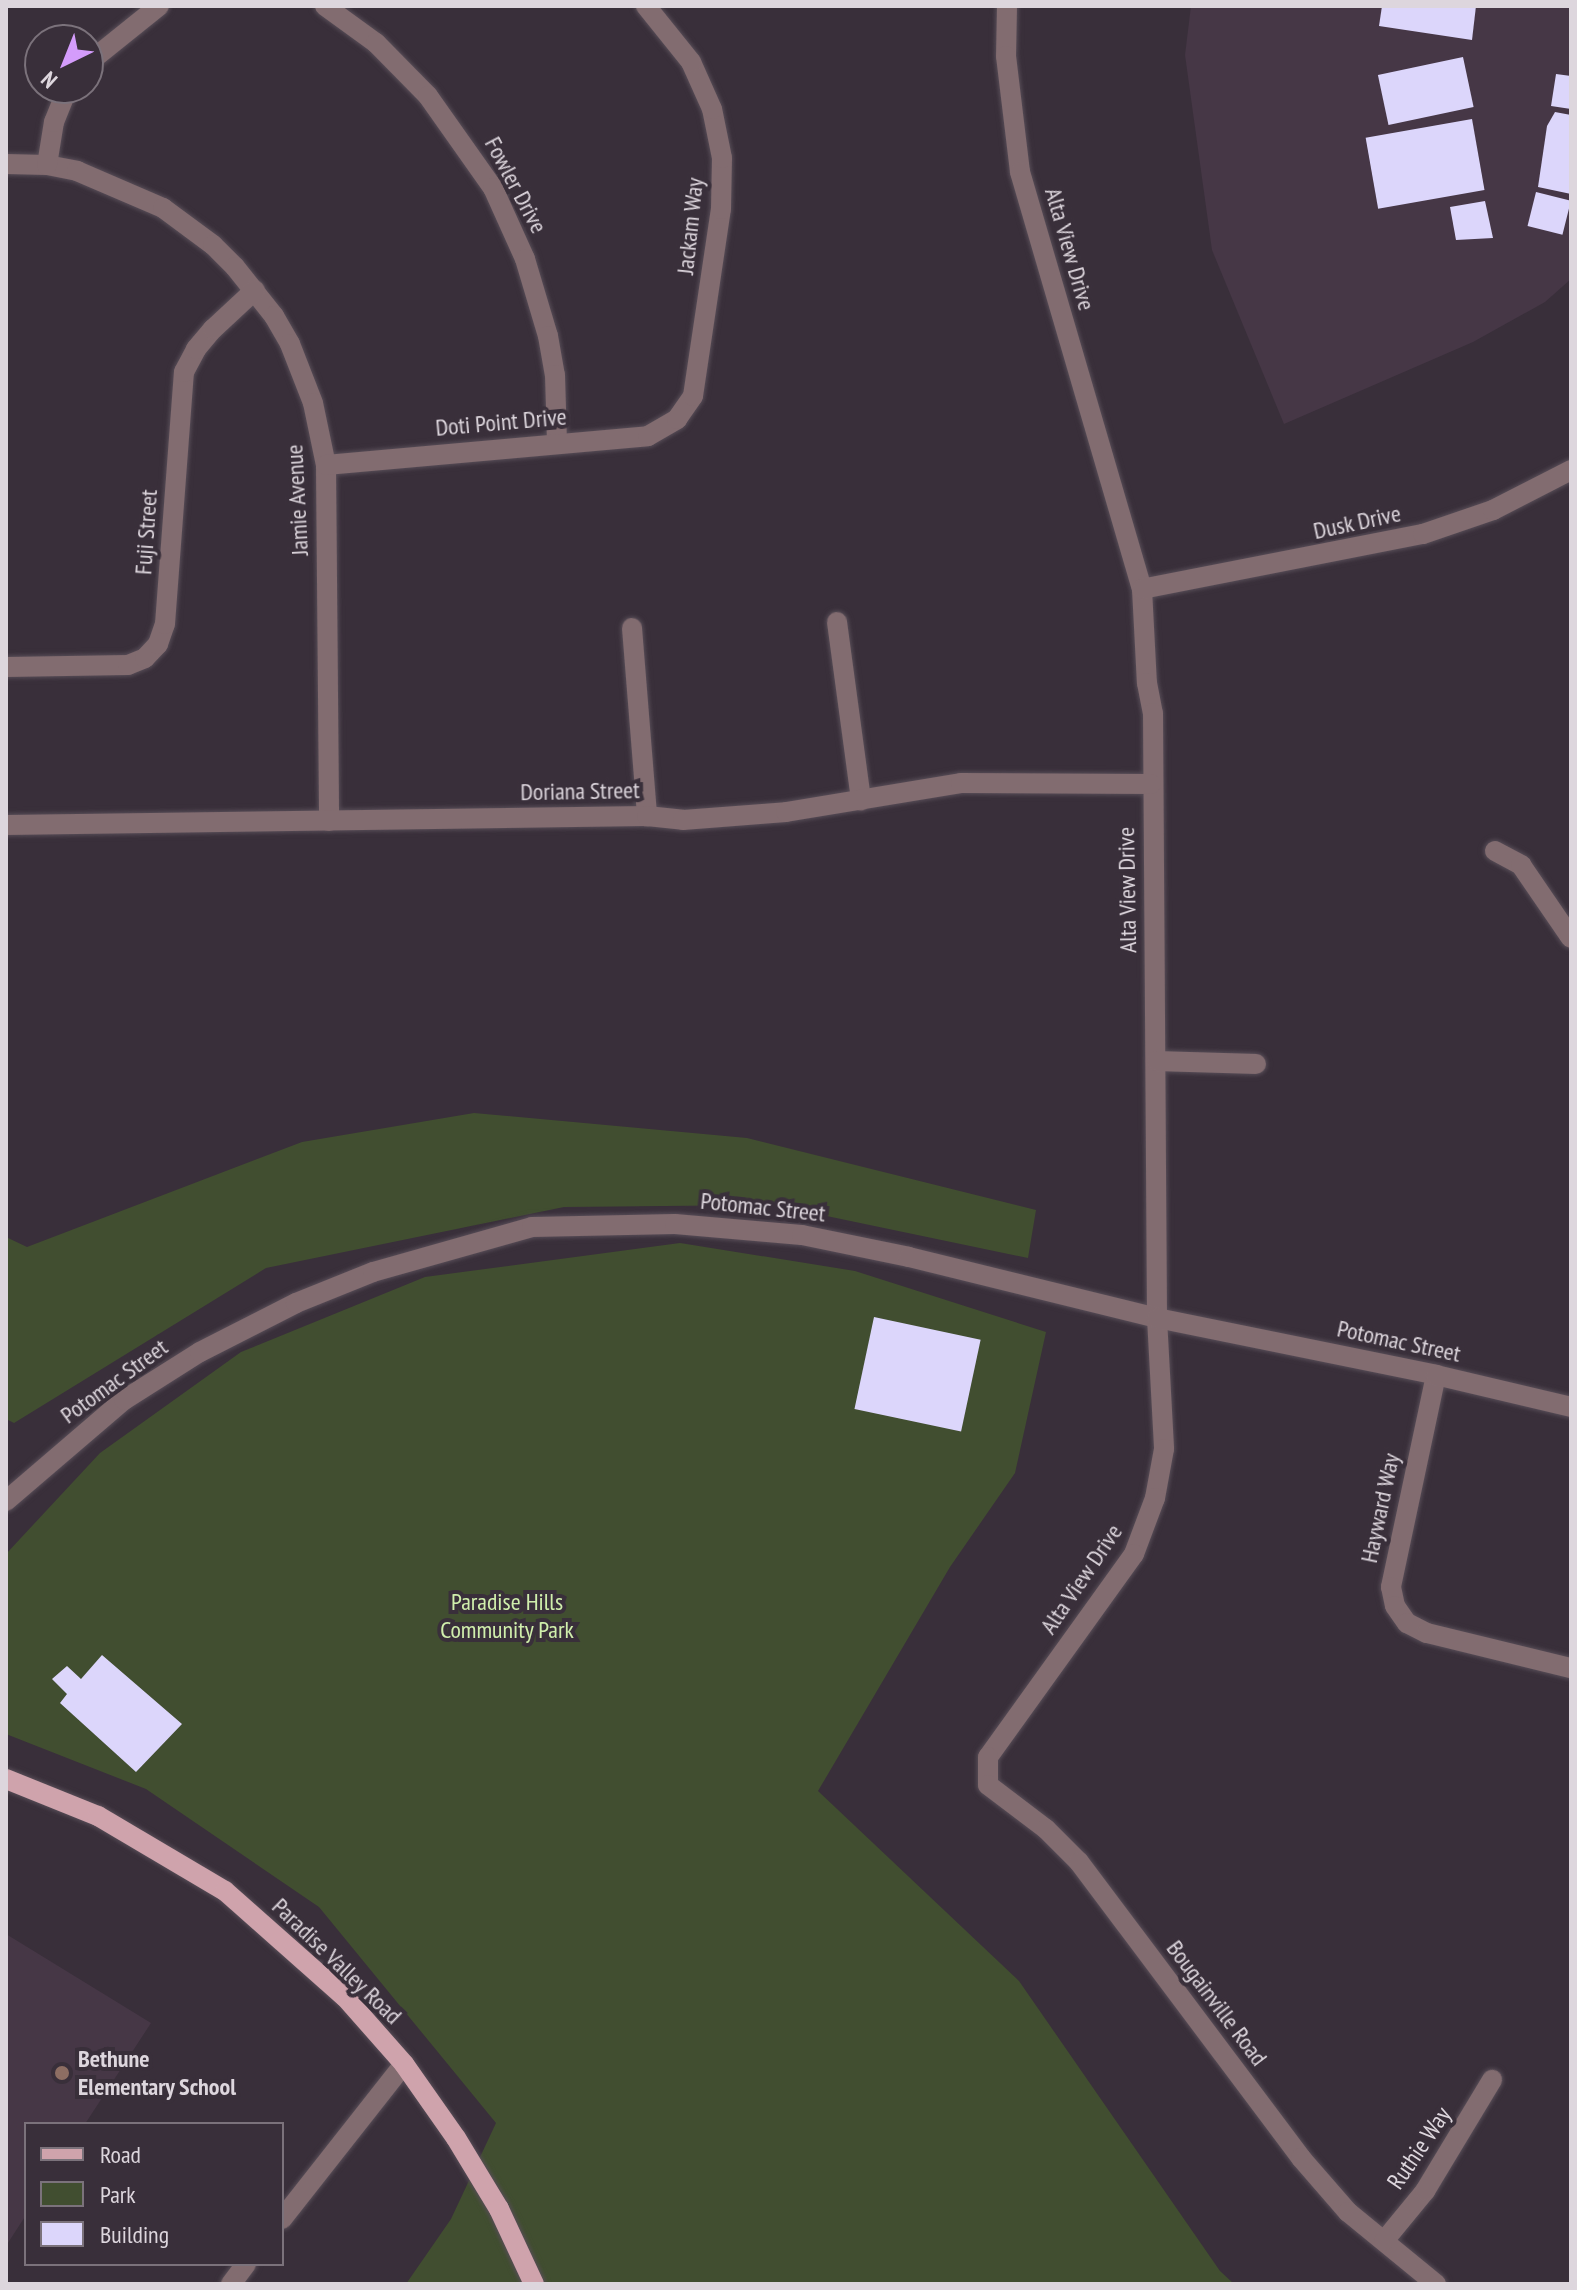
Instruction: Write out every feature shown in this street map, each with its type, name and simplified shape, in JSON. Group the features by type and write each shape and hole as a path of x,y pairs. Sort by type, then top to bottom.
{"main road":[{"name":"Paradise Valley Road","path":"6,1779 98,1816 225,1891 345,1997 404,2064 456,2138 499,2209 534,2284"}],"street":[{"path":"104,50 159,6"},
{"name":"Fowler Drive","path":"325,6 376,43 420,87 452,125 493,188 525,259 545,323 555,375 557,443"},
{"name":"Jackam Way","path":"646,6 677,41 702,85 712,109 722,158 721,209 693,396 677,419"},
{"name":"Alta View Drive","path":"998,1743 1143,1535 1155,1498 1164,1449 1157,1318 1157,1061 1151,784 1153,713 1147,683 1142,589 1020,172 1006,56 1007,6"},
{"path":"47,165 54,122 61,104"},
{"name":"Jamie Avenue","path":"6,164 47,165 106,181 163,208 213,245 255,290 290,344 313,403 326,465 329,821"},
{"name":"Fuji Street","path":"6,667 128,665 145,658 158,644 165,624 184,372 204,339 255,290"},
{"name":"Doti Point Drive","path":"326,465 648,436 677,419"},
{"name":"Dusk Drive","path":"1142,589 1423,534 1493,510 1571,470"},
{"path":"837,622 861,800"},
{"path":"632,628 647,816"},
{"name":"Doriana Street","path":"6,825 647,816 683,820 786,812 961,783 1151,784"},
{"path":"1495,851 1521,865 1571,938"},
{"path":"1157,1061 1256,1064"},
{"name":"Potomac Street","path":"6,1501 124,1400 200,1352 296,1303 373,1272 532,1227 675,1224 802,1235 909,1257 1157,1318 1436,1375 1571,1407"},
{"name":"Hayward Way","path":"1436,1375 1391,1587 1395,1606 1407,1623 1427,1633 1571,1668"},
{"name":"Bougainville Road","path":"998,1743 988,1757 988,1785 1046,1829 1079,1862 1301,2158 1348,2212 1436,2284"},
{"path":"284,2216 404,2064"},
{"name":"Ruthie Way","path":"1384,2241 1425,2191 1492,2080"},
{"path":"231,2284 244,2266"}],"shaded area":[{"path":"1191,6 1571,6 1571,279 1545,302 1473,342 1284,424 1212,250 1185,55"},
{"name":"Bethune Elementary School","path":"6,1934 151,2023 86,2122 24,2122 24,2218 6,2246"}],"green space":[{"path":"474,1113 747,1138 1036,1210 1028,1258 774,1205 564,1207 266,1268 14,1423 6,1419 6,1237 27,1247 302,1142"},
{"name":"Paradise Hills Community Park","path":"680,1243 855,1271 1046,1332 1015,1473 950,1567 818,1791 1019,1981 1220,2271 1234,2284 406,2284 451,2219 496,2123 319,1907 146,1789 6,1734 6,1554 100,1453 241,1352 425,1277"}],"building":[{"path":"1382,6 1476,6 1472,40 1379,26"},
{"path":"1463,57 1474,107 1389,125 1378,75"},
{"path":"1556,74 1571,76 1571,109 1551,106"},
{"path":"1555,112 1571,115 1571,194 1538,187 1547,126"},
{"path":"1472,119 1485,190 1378,209 1366,138"},
{"path":"1536,192 1571,201 1562,235 1528,226"},
{"path":"1485,201 1493,238 1456,240 1450,207"},
{"path":"874,1317 981,1340 961,1432 854,1409"},
{"path":"102,1655 182,1724 136,1772 60,1703 67,1694 52,1679 67,1666 81,1679"}],"place":[{"name":"Bethune Elementary School","path":"62,2073"}]}
